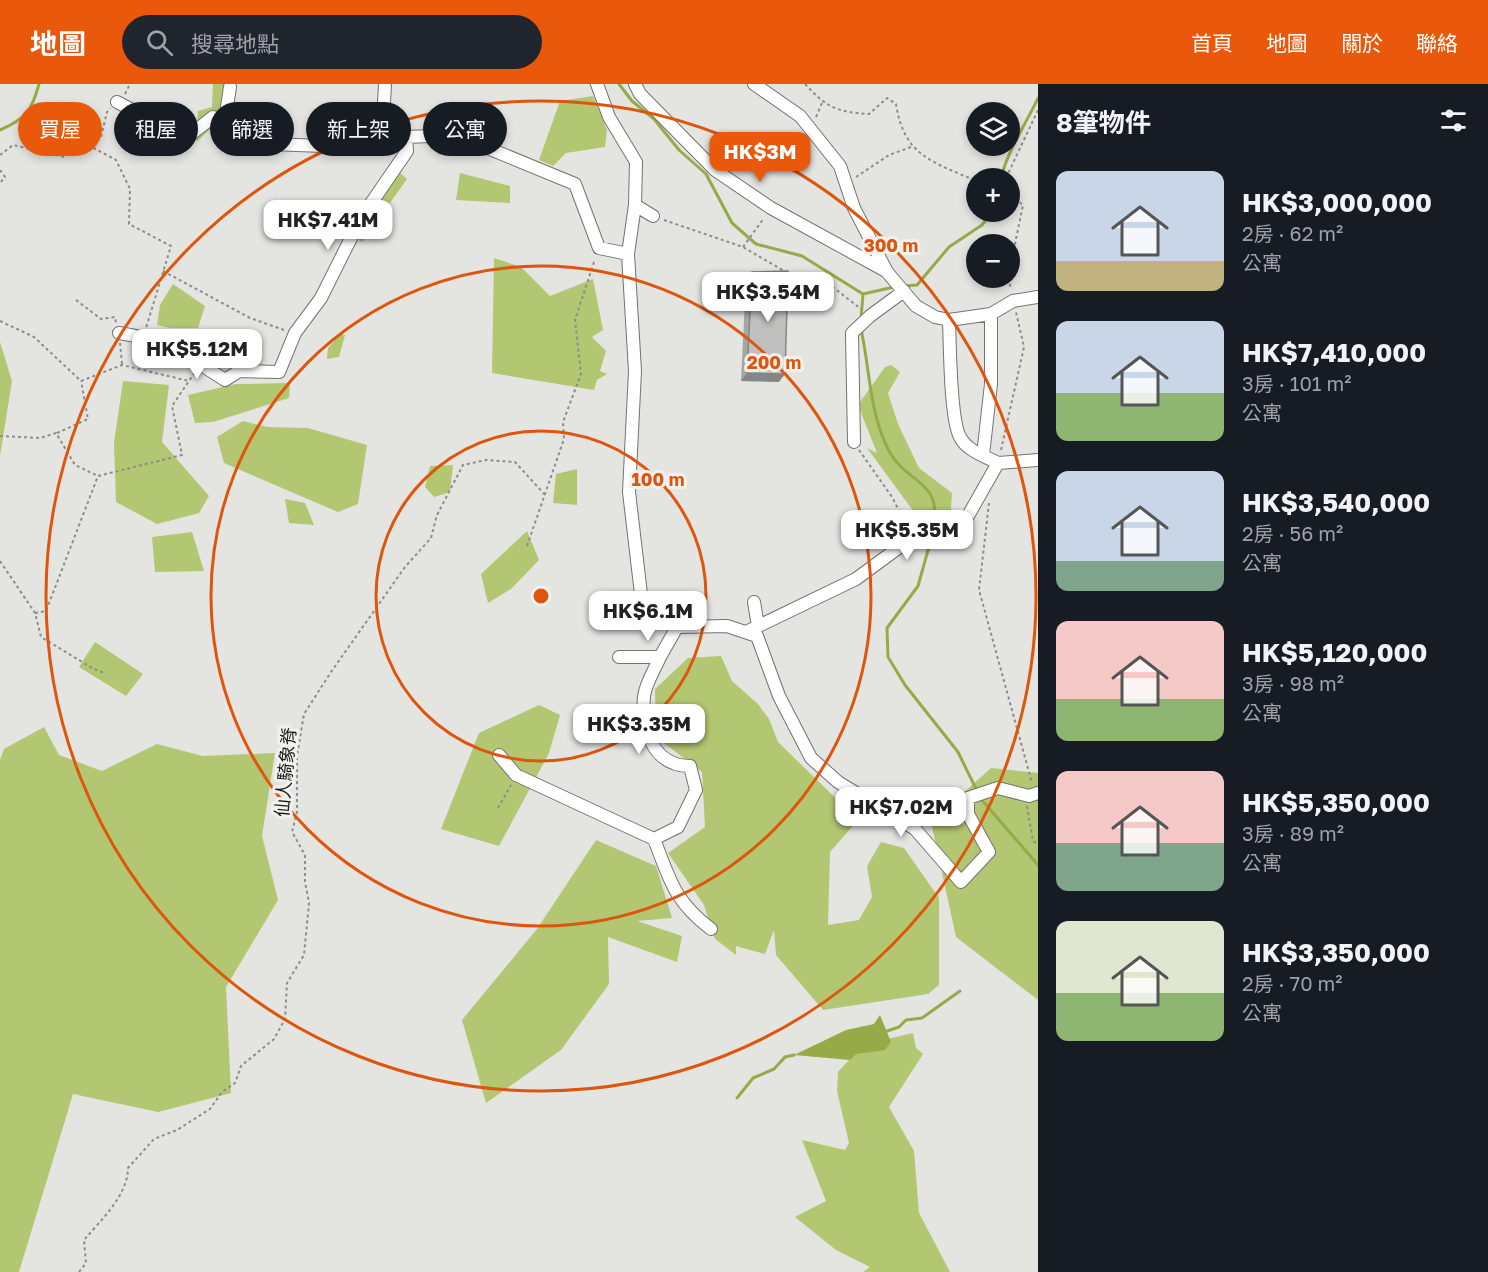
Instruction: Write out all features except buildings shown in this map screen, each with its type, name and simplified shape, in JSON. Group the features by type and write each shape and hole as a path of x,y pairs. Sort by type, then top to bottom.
{"street":[{"path":"384,102 385,84"},
{"path":"597,84 609,117 636,162 635,205 628,254 635,371 630,492 643,611 676,627 727,626 752,629 856,579 913,537 960,530 998,463"},
{"path":"635,84 640,94 715,170 771,208 887,272"},
{"path":"754,84 800,116 840,166 854,208 887,272 916,306 935,317 949,320 991,314 1013,301 1038,297"},
{"path":"228,102 230,87"},
{"path":"198,129 210,119"},
{"path":"411,137 456,135 575,184 598,248 628,254"},
{"path":"119,333 143,336 170,346 225,380 239,371 279,372 295,333 321,298 361,218 404,156"},
{"path":"635,205 653,216"},
{"path":"854,442 852,333 870,316 904,291"},
{"path":"983,455 991,384 991,314"},
{"path":"949,320 955,418 959,437 970,448 998,463 1038,460"},
{"path":"753,602 752,629 757,636 779,696 811,758 838,782 915,829 961,882 989,852 968,814 968,798 998,788 1034,795"},
{"path":"654,839 678,827 696,790 690,766 677,766 654,751 645,726 644,695 676,627"},
{"path":"619,657 660,657"},
{"path":"499,755 516,775 654,839 674,892 697,918 711,929"}],"path":[{"path":"117,102 129,91 130,84"},
{"path":"805,84 822,103 842,112 869,114 887,98 896,104 902,130 911,147 924,158 966,177"},
{"path":"810,128 822,103"},
{"path":"102,129 106,112 114,105"},
{"path":"1011,168 1038,110"},
{"path":"0,155 13,145 18,146"},
{"path":"847,184 875,164 911,147"},
{"path":"102,152 116,160 130,189 129,225 171,246 143,336"},
{"path":"0,170 5,177 0,183"},
{"path":"1020,203 1023,205 1020,220"},
{"path":"743,247 771,208"},
{"path":"653,216 743,247 819,291 825,281 870,316"},
{"path":"526,546 546,496 564,439 563,422 581,374 575,320 598,248"},
{"path":"163,272 250,318 295,333"},
{"path":"998,463 1023,346 1010,288"},
{"path":"76,300 101,319 115,317 122,365"},
{"path":"0,321 34,336 81,381 88,418 40,438 0,436"},
{"path":"56,433 75,465 98,476 182,455 172,406 199,364"},
{"path":"81,381 122,365 189,381"},
{"path":"854,442 892,497 913,537"},
{"name":"仙人騎象脊","path":"79,1272 86,1263 84,1240 114,1203 128,1180 128,1168 154,1139 177,1130 210,1108 222,1092 235,1083 241,1066 274,1039 285,1019 287,983 304,955 309,903 305,882 305,855 292,832 297,812 297,756 304,714 405,567 431,538 437,515 463,465 486,460 515,462 546,496"},
{"path":"35,613 46,611 98,476"},
{"path":"991,495 979,590 1032,781 1034,795 1026,812 1033,841 1038,844"},
{"path":"0,561 35,613 41,637 106,674"},
{"path":"498,808 516,775"}],"shaded area":[{"path":"213,84 226,84 224,102 212,102"},
{"path":"593,96 607,130 605,147 566,153 553,166 539,160 560,101"},
{"path":"210,108 210,130 198,140 198,111"},
{"path":"398,171 407,179 362,242 355,237"},
{"path":"460,173 510,186 510,203 456,200"},
{"path":"494,258 521,267 550,296 593,279 603,330 592,337 606,351 600,371 607,374 597,380 594,390 492,373"},
{"path":"173,284 205,306 198,328 170,328 157,325 160,305"},
{"path":"340,334 345,335 339,357 327,359 328,348"},
{"path":"0,342 12,381 0,456"},
{"path":"891,365 900,372 888,393 898,424 919,468 952,493 950,524 925,527 867,448 877,453 858,405 885,367"},
{"path":"123,381 169,385 162,442 209,496 199,513 157,524 116,502 114,443"},
{"path":"290,383 289,398 213,422 195,423 188,395 236,384"},
{"path":"243,421 267,427 308,428 367,445 358,504 338,512 224,463 217,437"},
{"path":"453,465 450,492 434,497 425,487 430,466"},
{"path":"577,469 577,505 553,503 556,474"},
{"path":"285,499 305,503 314,525 289,523"},
{"path":"527,531 539,560 511,589 488,603 481,574"},
{"path":"192,532 204,571 155,572 152,537"},
{"path":"95,642 143,674 126,696 79,667"},
{"path":"721,656 732,681 758,704 769,719 778,742 858,820 830,852 828,925 859,920 872,897 867,866 881,842 904,848 939,898 939,985 928,994 823,1010 776,955 774,930 765,954 736,946 736,955 715,939 704,905 668,853 705,827 702,772 656,737 655,689 688,658"},
{"path":"539,705 560,715 549,753 499,846 441,829 479,733"},
{"path":"44,727 59,755 102,771 157,744 203,756 275,753 262,836 278,900 226,987 231,1093 158,1112 73,1094 19,1272 0,1272 0,760 4,749"},
{"path":"991,768 1038,773 1038,1000 956,937 931,822"},
{"path":"596,840 656,866 672,918 637,921 682,936 677,962 608,937 609,984 561,1050 486,1103 462,1020 537,929"},
{"path":"880,1015 891,1042 885,1050 856,1054 850,1060 794,1055 846,1030 874,1024"},
{"path":"913,1033 916,1048 923,1054 889,1107 914,1151 919,1213 950,1272 863,1272 870,1267 836,1250 795,1217 826,1201 802,1140 845,1150 849,1143 837,1091 838,1072 863,1045"}],"waterway":[{"path":"0,130 27,113 34,101 39,84"},
{"path":"619,84 632,101 654,119 679,150 706,174 732,223 756,244 802,256 863,294 894,287"},
{"path":"1004,168 1038,98"},
{"path":"903,286 917,285 949,247 984,222"},
{"path":"861,319 863,294"},
{"path":"861,329 877,422 882,436 897,462 929,492 935,513 933,530"},
{"path":"932,536 918,586 887,628 888,657 905,685 958,752 978,793"},
{"path":"981,799 1038,865"},
{"path":"887,1031 899,1027 906,1020 922,1018 960,991"},
{"path":"737,1098 753,1078 774,1069 785,1057 794,1055"}]}
